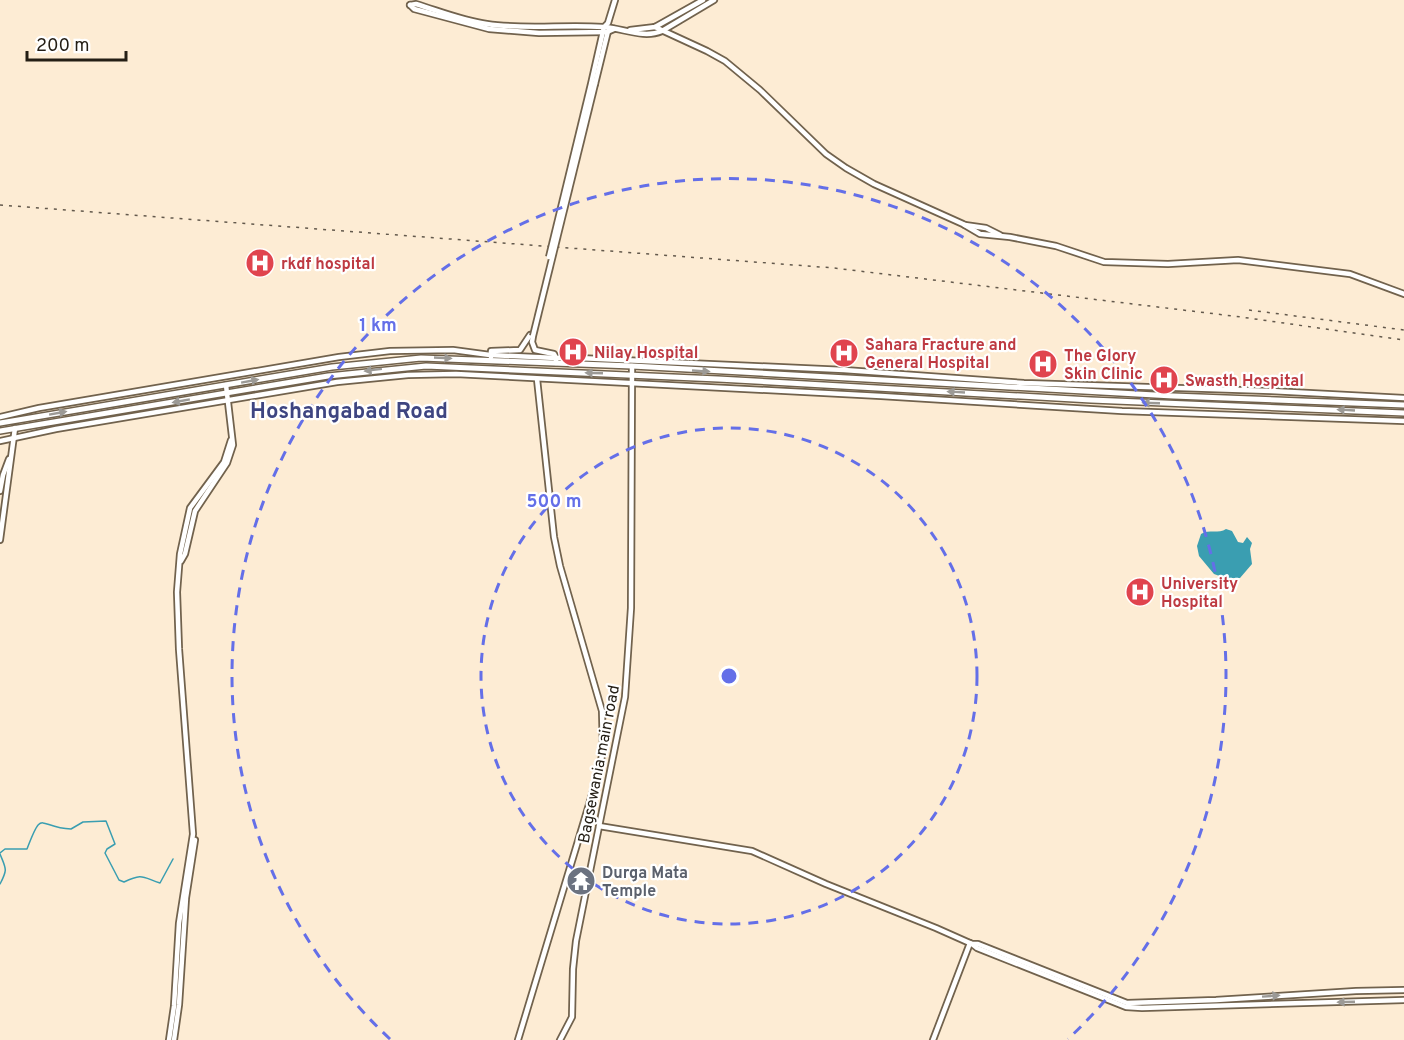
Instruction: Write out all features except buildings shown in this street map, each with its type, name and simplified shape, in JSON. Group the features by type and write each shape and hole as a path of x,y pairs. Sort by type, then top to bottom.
{"main road":[{"path":"0,423 349,365 422,357 491,355 556,361 1067,391 1404,405"},
{"path":"0,431 339,374 409,366 536,370 1091,400 1404,412"}],"street":[{"path":"0,417 39,408 339,357 402,351 453,350 491,355 523,348 531,335 615,0"},
{"path":"410,2 487,24 628,30 654,27 703,0"},
{"path":"628,30 638,34 662,31 714,0"},
{"path":"654,27 724,61 760,90 826,154 846,168 874,184 980,234 1056,246 1104,262 1168,264 1238,260 1338,273 1366,279 1404,294"},
{"path":"531,335 535,350 554,354 556,361"},
{"path":"632,383 635,365 844,370 1023,383 1404,398"},
{"path":"287,366 288,375"},
{"path":"518,1040 597,778 603,742 601,704 560,566 554,537 541,379 536,370"},
{"path":"0,441 338,382 408,375 456,374 1131,411 1404,421"},
{"name":"Bagsewania main road","path":"560,1040 572,1017 576,940 625,697 630,615 632,383"},
{"path":"174,1040 179,1005 186,898 195,828 179,649 177,592 180,554 190,508 224,462 231,440 226,386"},
{"path":"0,491 15,428"},
{"path":"0,540 10,477 10,456"},
{"path":"599,826 752,851 971,943 1127,1003 1404,990"},
{"path":"169,1040 174,1006 179,923 191,859"},
{"path":"971,943 977,948 1131,1008 1404,1000"},
{"path":"933,1040 971,943"}],"water":[{"path":"1226,529 1232,531 1238,542 1243,543 1247,537 1252,543 1250,549 1252,564 1240,578 1225,578 1214,574 1199,556 1197,546 1201,534"}],"waterway":[{"path":"0,853 5,849 27,849 39,824 71,829 83,822 106,821 115,844 105,853 119,880 124,882 142,877 160,883 173,859"},
{"path":"0,854 5,869 0,884"}],"railway":[{"path":"0,205 834,268 1241,317 1404,340"},
{"path":"1249,310 1404,330"}],"place":[{"name":"rkdf hospital","path":"260,263"},
{"name":"Nilay Hospital","path":"573,352"},
{"name":"Sahara Fracture and General Hospital","path":"844,353"},
{"name":"The Glory Skin Clinic","path":"1043,364"},
{"name":"Swasth Hospital","path":"1164,380"},
{"name":"University Hospital","path":"1140,592"},
{"name":"Durga Mata Temple","path":"581,881"}],"district":[{"name":"Hoshangabad Road","path":"349,410"}]}
